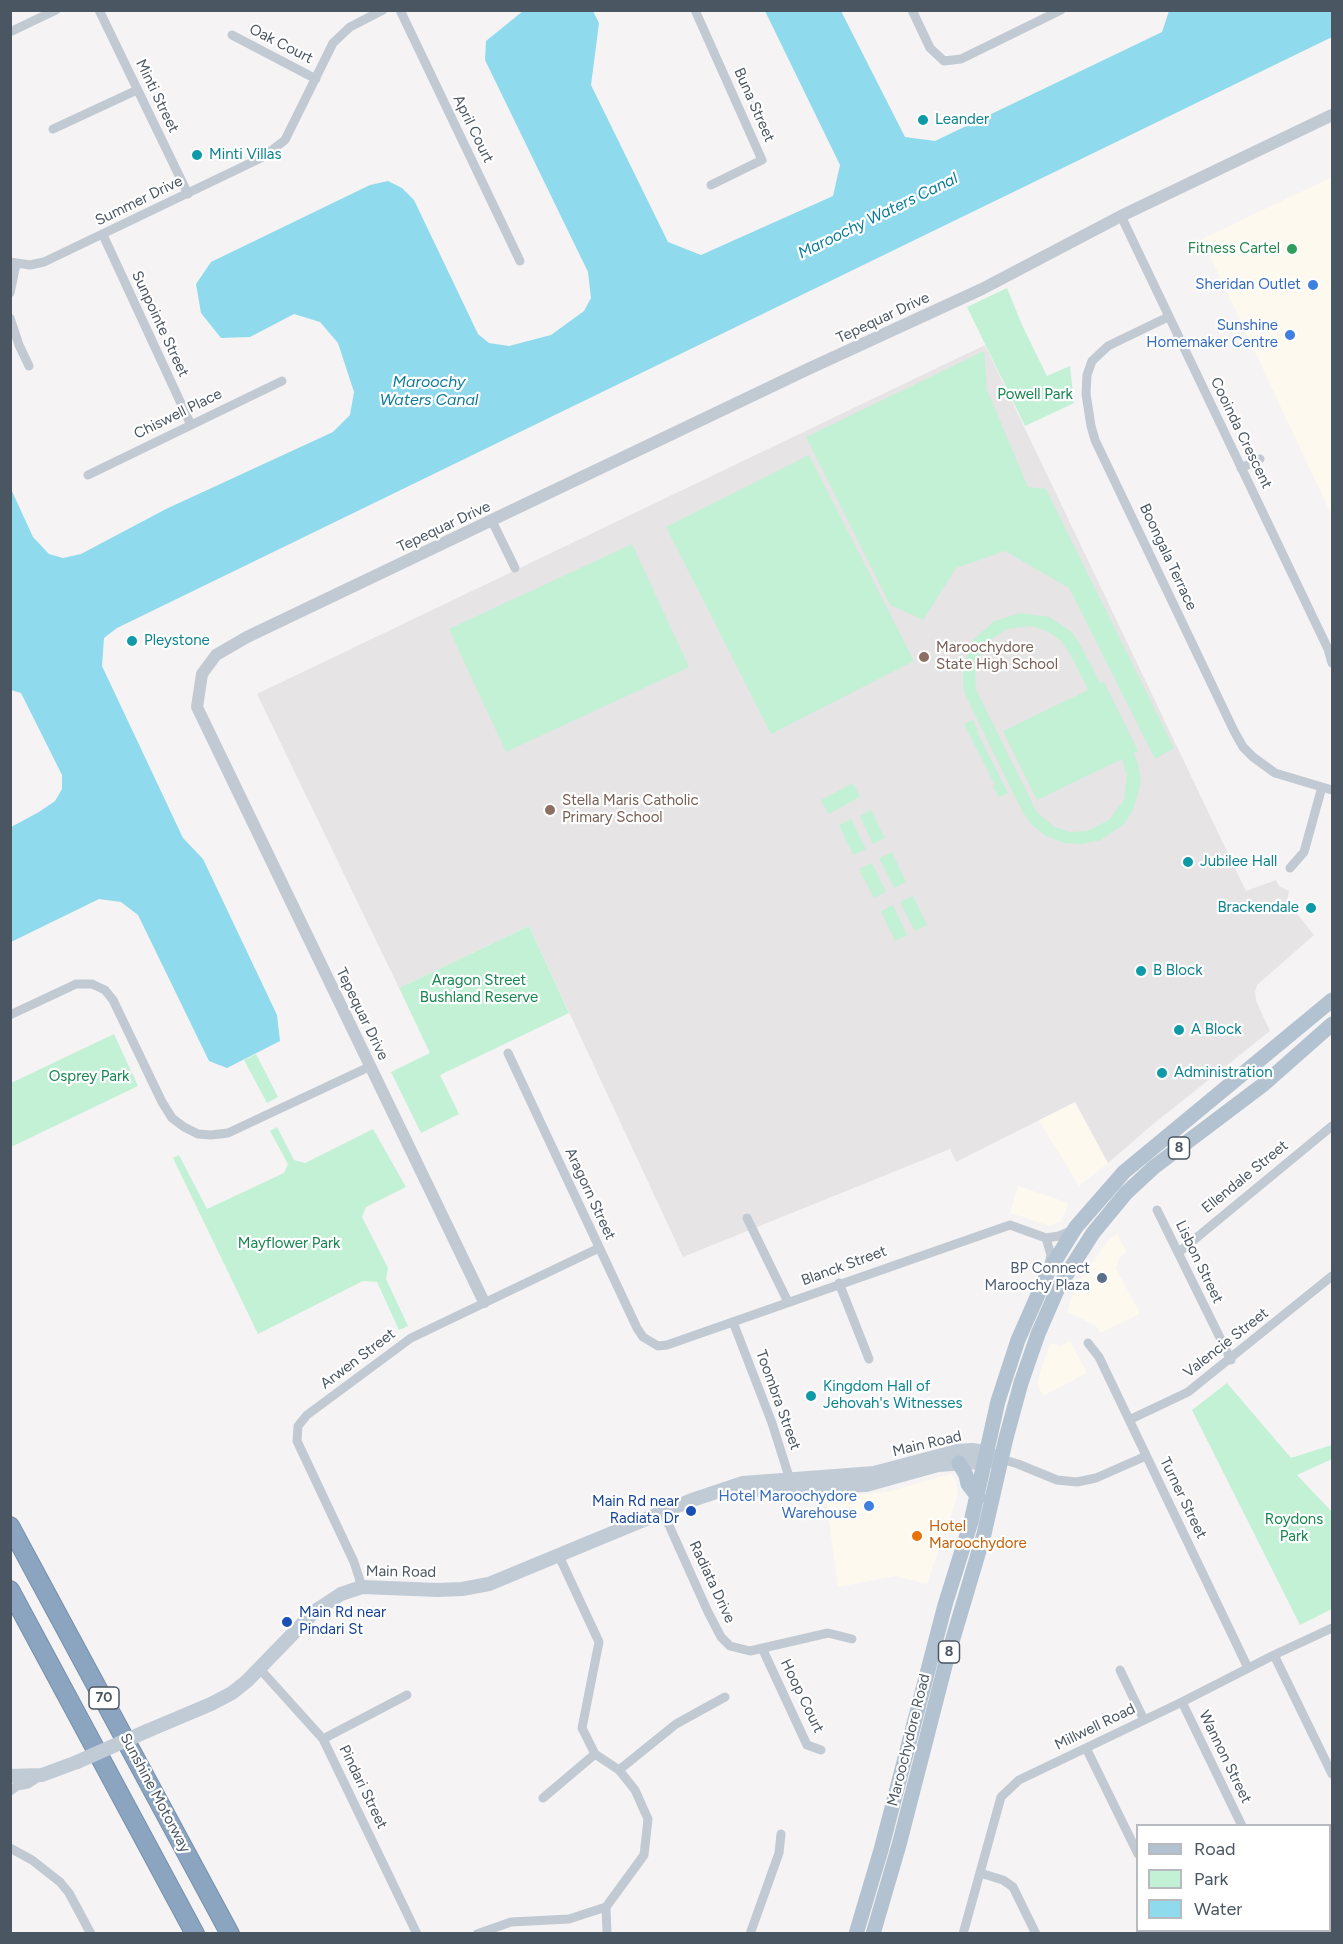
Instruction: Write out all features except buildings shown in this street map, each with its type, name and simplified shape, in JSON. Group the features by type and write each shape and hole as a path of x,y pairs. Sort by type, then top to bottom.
{"highway":[{"name":"Sunshine Motorway","path":"10,1526 230,1934"},
{"name":"Sunshine Motorway","path":"10,1590 195,1934"}],"main road":[{"name":"Maroochydore Road","path":"856,1934 884,1840 945,1605 978,1497 998,1401 1029,1314 1048,1272 1074,1230 1124,1172 1332,1000"},
{"name":"Maroochydore Road","path":"873,1934 899,1845 946,1662 984,1534 1021,1383 1038,1334 1068,1269 1093,1233 1126,1193 1154,1167 1235,1107 1332,1024"},
{"name":"Main Road","path":"791,1483 874,1473 951,1452 972,1450 986,1457 1001,1459"},
{"name":"Main Road","path":"10,1776 42,1774 77,1762 232,1693 321,1606 341,1594 362,1587 462,1589 489,1584 699,1497 743,1483 866,1485 938,1465 986,1457"},
{"path":"959,1463 968,1484 978,1497"}],"street":[{"path":"10,32 56,10"},
{"name":"Minti Street","path":"99,10 188,194"},
{"name":"Summer Drive","path":"13,263 30,265 44,262 263,157 285,140 333,43 350,27 383,10"},
{"name":"April Court","path":"400,10 520,261"},
{"name":"Buna Street","path":"694,10 762,160 711,185"},
{"path":"912,10 930,48 944,61 961,59 1061,10"},
{"name":"Oak Court","path":"232,35 316,79"},
{"path":"53,129 137,90"},
{"name":"Tepequar Drive","path":"484,1302 197,707 202,675 216,655 247,637 981,289 1121,216 1332,115"},
{"name":"Cooinda Crescent","path":"1121,216 1328,649 1332,663"},
{"name":"Sunpointe Street","path":"103,235 191,425"},
{"path":"10,293 13,263"},
{"name":"Boongala Terrace","path":"1168,316 1108,346 1092,362 1087,375 1086,394 1095,440 1244,747 1253,757 1275,773 1332,790"},
{"path":"10,318 29,366"},
{"name":"Chiswell Place","path":"88,475 282,381"},
{"path":"1241,468 1260,459"},
{"path":"492,522 515,568"},
{"path":"1290,868 1304,852 1322,787"},
{"path":"10,1015 76,984 92,984 105,990 113,1000 172,1118 198,1134 228,1133 371,1066"},
{"name":"Aragorn Street","path":"508,1053 637,1328 651,1344"},
{"name":"Ellendale Street","path":"1178,1252 1332,1126"},
{"name":"Lisbon Street","path":"1157,1210 1231,1360"},
{"path":"747,1218 788,1302"},
{"name":"Blanck Street","path":"651,1344 667,1345 1010,1225 1046,1238"},
{"path":"1048,1272 1051,1255 1046,1238 1074,1230"},
{"name":"Arwen Street","path":"362,1587 354,1562 297,1441 298,1426 308,1415 411,1338 599,1248"},
{"name":"Valencie Street","path":"1129,1420 1188,1392 1231,1360 1332,1276"},
{"path":"839,1283 869,1359"},
{"name":"Toombra Street","path":"733,1322 772,1423 791,1483"},
{"name":"Turner Street","path":"1088,1343 1099,1357 1248,1668"},
{"path":"1001,1459 1057,1480 1077,1482 1106,1474 1146,1456"},
{"name":"Radiata Drive","path":"663,1512 721,1637 730,1646 750,1651 828,1633 852,1639"},
{"path":"477,1934 511,1922 569,1919 606,1907 644,1855 648,1819 635,1790 619,1770 595,1754 582,1728 599,1642 559,1556"},
{"name":"Millwell Road","path":"963,1934 1001,1797 1019,1780 1332,1628"},
{"name":"Hoop Court","path":"762,1648 807,1745 821,1750"},
{"path":"1274,1655 1332,1774"},
{"name":"Pindari Street","path":"259,1668 323,1739 417,1934"},
{"path":"1120,1670 1144,1720"},
{"path":"323,1739 407,1695"},
{"path":"619,1770 676,1724 725,1697"},
{"name":"Wannon Street","path":"1182,1702 1241,1824"},
{"path":"1086,1748 1136,1852"},
{"path":"543,1798 595,1754"},
{"name":"Main Road","path":"10,1791 16,1786 28,1784 42,1774"},
{"path":"750,1934 779,1853 781,1834"},
{"path":"10,1848 32,1860 60,1882 69,1893 91,1934"},
{"path":"980,1873 1004,1880 1013,1887 1036,1934"},
{"path":"606,1907 607,1934"}],"shaded area":[{"name":"Sunshine Homemaker Centre","path":"1332,177 1332,516 1202,239"},
{"path":"985,345 1246,891 1276,880 1279,886 1289,891 1287,901 1314,935 1257,985 1256,1001 1270,1031 1108,1163 1075,1102 956,1162 950,1149 683,1257 529,926 399,988 257,694"},
{"path":"1075,1102 1108,1163 1079,1186 1038,1119"},
{"path":"1018,1186 1069,1203 1061,1221 1050,1226 1010,1213"},
{"name":"BP Connect Maroochy Plaza","path":"1117,1234 1126,1251 1119,1258 1116,1268 1140,1314 1100,1333 1096,1326 1067,1312 1075,1288 1109,1239"},
{"path":"1070,1341 1087,1373 1043,1396 1037,1383 1050,1343 1060,1346"},
{"name":"Hotel Maroochydore","path":"951,1474 956,1480 958,1495 927,1584 896,1576 838,1587 826,1498 886,1492"}],"green space":[{"name":"Powell Park","path":"1007,288 1047,376 1070,366 1074,403 1025,426 967,307"},
{"path":"984,351 987,390 1028,487 1046,489 1174,748 1155,759 1069,588 1005,551 956,568 923,620 890,605 806,437"},
{"path":"809,455 914,661 771,734 666,527"},
{"path":"632,544 689,667 506,752 449,629"},
{"path":"1021,613 1049,617 1072,632 1100,683 1104,682 1138,751 1134,753 1141,781 1134,808 1124,824 1101,840 1082,844 1064,843 1046,836 1031,824 1021,809 965,694 963,685 963,666 973,640 994,621","holes":["1031,626 1047,631 1061,641 1088,690 1003,731 1037,800 1122,759 1127,776 1124,800 1109,820 1087,831 1070,832 1054,827 1036,811 976,690 975,666 986,643 1007,629"]},
{"path":"973,720 1008,793 999,797 964,724"},
{"path":"853,783 860,797 828,814 821,800"},
{"path":"871,810 885,838 873,844 860,816"},
{"path":"851,819 866,849 853,855 839,825"},
{"path":"892,852 906,882 894,888 879,858"},
{"path":"872,863 886,892 874,898 859,869"},
{"path":"913,896 927,925 915,931 900,902"},
{"path":"893,905 907,935 895,941 881,911"},
{"name":"Aragon Street Bushland Reserve","path":"529,926 569,1013 440,1075 459,1114 421,1133 391,1072 430,1053 399,988"},
{"name":"Osprey Park","path":"114,1034 138,1086 11,1147 11,1083"},
{"path":"256,1054 278,1097 267,1103 244,1060"},
{"name":"Mayflower Park","path":"277,1127 294,1160 305,1163 373,1129 406,1187 366,1207 362,1217 388,1268 386,1279 408,1326 399,1330 377,1282 363,1281 258,1334 173,1158 179,1155 207,1209 284,1173 288,1164 270,1131"},
{"name":"Roydons Park","path":"1227,1383 1291,1458 1332,1445 1332,1459 1297,1475 1332,1512 1332,1609 1300,1625 1192,1410"}],"water":[{"name":"Maroochy Waters Canal","path":"523,11 593,11 599,23 591,85 668,242 701,255 833,196 840,165 765,11 841,11 905,137 935,141 1162,32 1169,11 1332,11 1332,37 117,628 104,638 102,666 183,838 203,859 277,1015 280,1041 227,1068 209,1061 138,915 121,902 99,899 11,942 11,827 55,801 62,789 62,775 21,693 11,690 11,489 33,537 49,554 63,558 81,554 166,509 333,432 350,415 354,392 338,343 320,322 294,314 250,337 221,338 201,313 196,284 211,262 370,185 388,181 402,188 414,200 478,334 489,343 509,346 551,335 584,311 591,298 588,272 485,60 486,41"}],"place":[{"name":"Leander","path":"923,120"},
{"name":"Minti Villas","path":"197,155"},
{"name":"Fitness Cartel","path":"1292,249"},
{"name":"Sheridan Outlet","path":"1313,285"},
{"name":"Sunshine Homemaker Centre","path":"1290,335"},
{"name":"Pleystone","path":"132,641"},
{"name":"Maroochydore State High School","path":"924,657"},
{"name":"Stella Maris Catholic Primary School","path":"550,810"},
{"name":"Jubilee Hall","path":"1188,862"},
{"name":"Brackendale","path":"1311,908"},
{"name":"B Block","path":"1141,971"},
{"name":"A Block","path":"1179,1030"},
{"name":"Administration","path":"1162,1073"},
{"name":"BP Connect Maroochy Plaza","path":"1102,1278"},
{"name":"Kingdom Hall of Jehovah's Witnesses","path":"811,1396"},
{"name":"Hotel Maroochydore Warehouse","path":"869,1506"},
{"name":"Main Rd near Radiata Dr","path":"691,1511"},
{"name":"Hotel Maroochydore","path":"917,1536"},
{"name":"Main Rd near Pindari St","path":"287,1622"}]}
